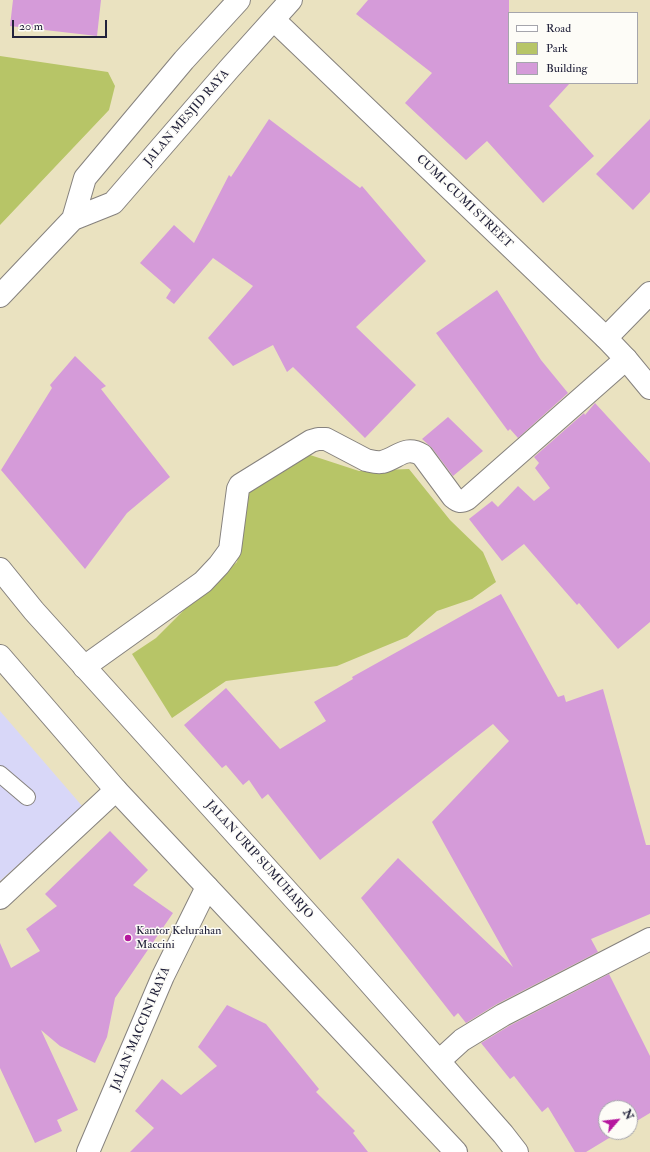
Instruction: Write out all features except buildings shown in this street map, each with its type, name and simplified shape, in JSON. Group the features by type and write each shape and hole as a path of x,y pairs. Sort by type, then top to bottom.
{"main road":[{"name":"JALAN MESJID RAYA","path":"73,219 85,178 184,60 239,0"},
{"name":"JALAN MESJID RAYA","path":"0,296 73,219 113,203 291,0"},
{"name":"CUMI-CUMI STREET","path":"274,20 606,338 650,388"},
{"path":"606,338 650,293"},
{"path":"84,667 203,582 219,565 230,550 238,490 240,485 311,441 326,439 372,462 380,462 408,451 415,451 422,455 453,498 458,501 462,501 467,499 626,359"},
{"name":"JALAN URIP SUMUHARJO","path":"0,569 34,611 439,1061 517,1152"},
{"path":"2,664 116,790 456,1152"},
{"path":"0,898 116,790"},
{"name":"JALAN MACCINI RAYA","path":"88,1152 163,976 207,887"},
{"path":"439,1061 462,1040 503,1015 650,939"}],"lane":[{"path":"0,774 27,797"}],"shaded area":[{"path":"0,711 83,807 0,881"}],"green space":[{"path":"0,56 108,72 115,86 109,110 0,225"},
{"path":"307,454 359,471 409,469 450,520 483,552 496,582 472,599 437,611 407,637 337,666 226,681 172,718 132,654 156,638 199,595 237,562 242,538 245,493"}],"place":[{"name":"Kantor Kelurahan Maccini","path":"128,938"}]}
